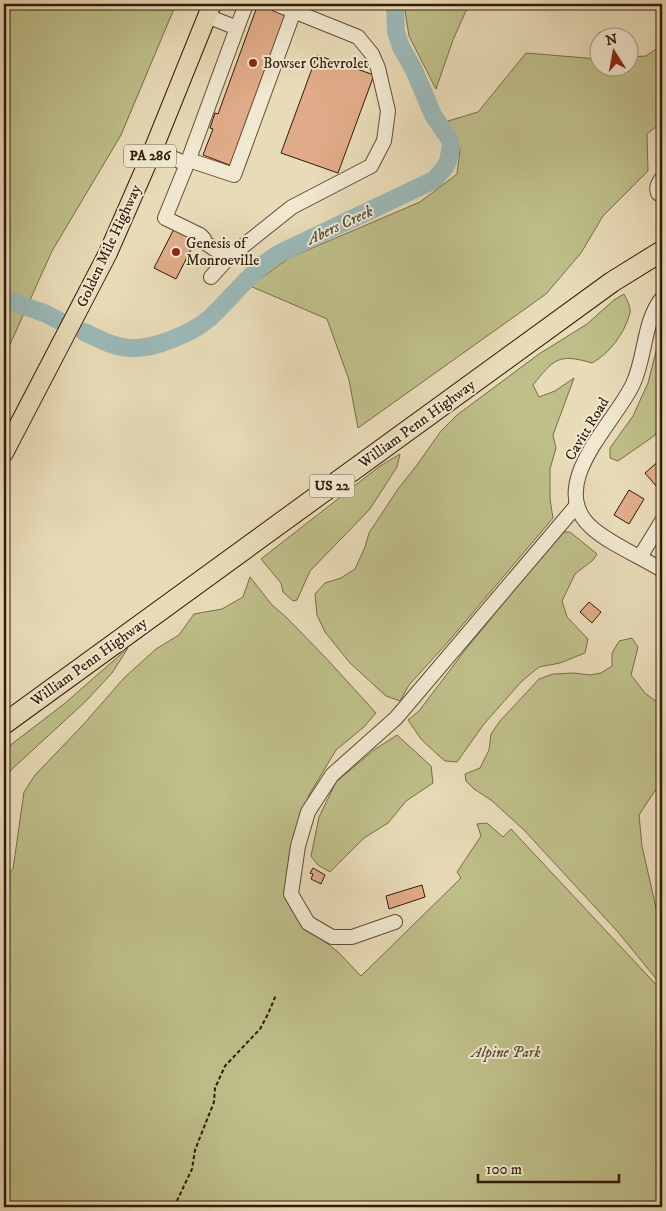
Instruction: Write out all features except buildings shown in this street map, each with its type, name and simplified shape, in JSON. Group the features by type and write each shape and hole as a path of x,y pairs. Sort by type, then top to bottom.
{"highway":[{"name":"William Penn Highway","path":"4,709 606,273 662,237"},
{"name":"William Penn Highway","path":"4,724 612,282 662,251"}],"main road":[{"name":"Golden Mile Highway","path":"4,453 108,253 153,150 210,10"}],"street":[{"path":"228,258 204,242 200,235 165,218 188,162 246,4"},
{"path":"211,277 228,258 292,207 372,166 384,141 388,111 378,68 372,54 358,36 276,4"},
{"path":"210,10 237,28"},
{"path":"153,150 234,175 294,11"},
{"path":"662,178 657,190 658,194 662,196"},
{"name":"Cavitt Road","path":"577,505 576,486 578,476 589,453 633,383 654,311 662,298"},
{"path":"577,505 580,514 591,528 601,536 662,570"},
{"path":"395,922 352,937 332,937 308,923 291,894 298,846 308,812 332,775 396,718 577,505"},
{"path":"640,557 662,521"}],"path":[{"path":"174,1207 192,1169 195,1150 214,1102 214,1088 225,1066 260,1029 276,996"}],"green space":[{"path":"4,4 176,4 121,135 52,251 4,358"},
{"path":"404,4 469,4 453,40 436,89 409,36"},
{"path":"662,45 662,122 647,134 648,171 603,216 581,253 546,294 358,428 349,380 327,319 250,286 289,258 420,202 457,174 460,150 448,121 478,112 526,53 588,58 588,78 638,78 638,56 646,56"},
{"path":"624,294 629,306 628,321 616,342 604,354 592,363 571,359 558,360 546,369 533,385 539,397 555,391 574,378 553,435 556,448 550,469 550,499 553,518 409,685 400,701 386,696 350,663 325,632 317,615 315,594 325,583 341,578 355,569 369,533 398,489 441,431 457,415 539,354 587,324 614,300"},
{"path":"662,328 662,424 654,436 618,461 610,458 610,448 633,416 648,383"},
{"path":"400,454 397,467 370,509 310,571 297,600 293,601 283,592 281,583 261,559 380,466"},
{"path":"564,532 570,532 597,554 593,560 575,574 562,601 567,617 588,639 585,653 560,663 539,667 522,681 484,724 457,762 445,761 421,739 408,720 419,711 466,649"},
{"name":"Alpine Park","path":"250,577 272,605 325,657 376,713 364,727 336,750 309,795 290,861 286,900 300,922 338,952 361,976 461,878 457,872 481,836 477,824 487,823 503,837 511,829 662,991 662,1207 4,1207 4,880 13,869 24,792 35,775 82,726 124,678 156,649 179,635 194,614 222,609 243,597"},
{"path":"632,638 638,647 631,675 645,693 662,706 662,785 654,792 639,815 642,846 662,934 662,986 618,932 524,830 491,800 474,789 466,781 465,774 480,768 489,750 491,734 500,721 539,679 553,674 574,673 590,675 601,673 612,666 612,653 619,641"},
{"path":"128,648 112,673 86,701 11,770 4,781 4,750 64,704"},
{"path":"397,735 431,766 433,783 406,801 388,823 364,838 330,872 318,865 311,856 319,817 336,782 374,750"}],"waterway":[{"name":"Abers Creek","path":"84,332 112,344 130,348 150,346 173,339 204,323 251,276 278,254 434,180 448,161 451,147 450,140 433,115 414,70 401,47 396,32 395,4"},
{"name":"Abers Creek","path":"4,299 44,313 60,321"}],"place":[{"name":"Bowser Chevrolet","path":"253,63"},
{"name":"Genesis of Monroeville","path":"176,252"}]}
